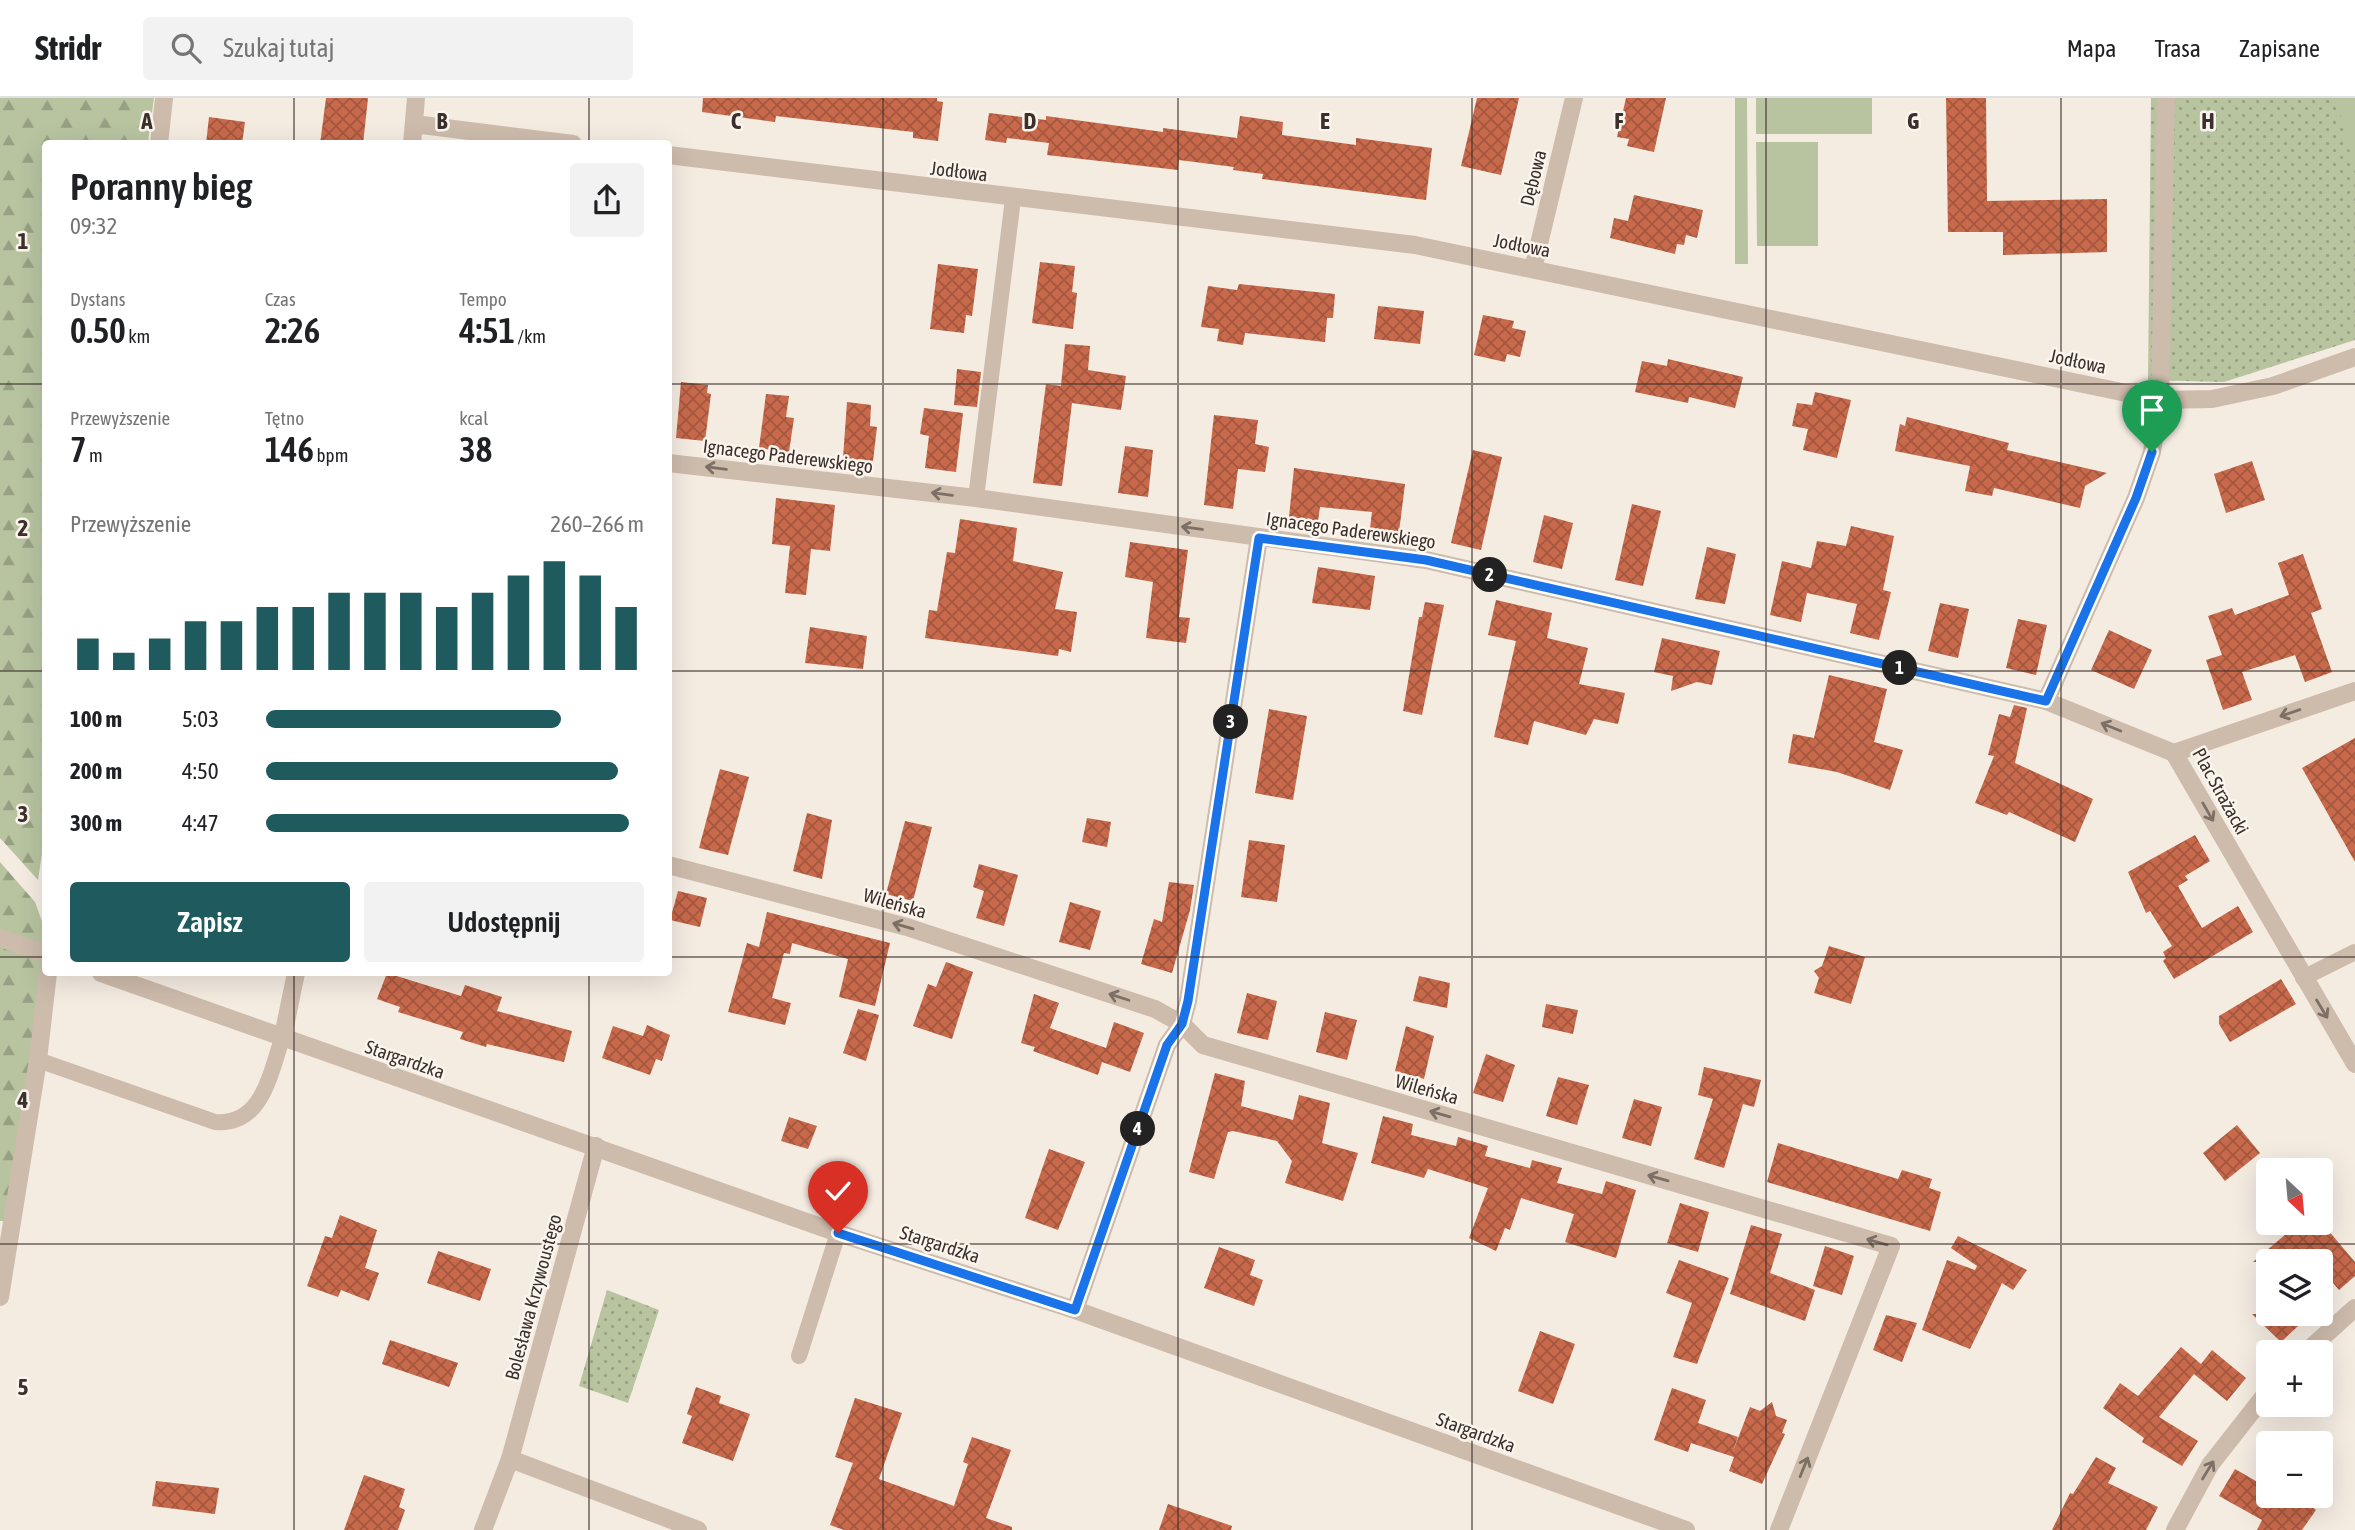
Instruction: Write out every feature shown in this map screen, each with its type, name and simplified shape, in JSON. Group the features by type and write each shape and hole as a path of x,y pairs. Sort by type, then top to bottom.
{"street":[{"path":"159,140 164,98"},
{"path":"412,140 416,98"},
{"name":"Dębowa","path":"1533,269 1574,98"},
{"path":"2046,701 2136,498 2152,452 2160,400 2166,98"},
{"path":"414,124 541,140"},
{"name":"Jodłowa","path":"672,156 1013,199 1415,245 2160,400 2213,399 2273,386 2355,356"},
{"name":"Ignacego Paderewskiego","path":"672,463 976,498 1426,560 2046,701 2174,753"},
{"path":"1075,1310 1167,1045 1182,1024 1259,538"},
{"name":"Plac Strażacki","path":"2355,691 2174,753 2355,1064"},
{"name":"Wileńska","path":"672,866 907,927 1155,1009 1182,1024 1203,1045 1891,1246 1779,1530"},
{"path":"0,938 42,953"},
{"path":"0,1297 38,1060 48,976"},
{"name":"Stargardzka","path":"110,976 838,1233 1075,1310 1643,1523 1686,1530"},
{"path":"283,1036 295,976"},
{"name":"Bolesława Krzywoustego","path":"484,1530 510,1459 596,1146"},
{"path":"2319,1340 2355,1308"},
{"path":"2175,1530 2210,1465 2256,1406"},
{"path":"510,1459 698,1530"}],"lane":[{"path":"976,498 1013,199"},
{"path":"2303,978 2355,952"},
{"path":"38,1060 215,1122 226,1123 248,1115 260,1101 283,1036"},
{"path":"799,1356 838,1233"}],"green space":[{"path":"0,98 154,98 148,140 42,140 42,854 38,880 0,838"},
{"path":"1735,98 1747,98 1748,264 1735,264"},
{"path":"1756,98 1872,98 1872,134 1756,134"},
{"path":"2151,98 2355,98 2355,340 2224,382 2148,380"},
{"path":"2336,98 2355,98 2355,172"},
{"path":"1756,142 1818,142 1818,246 1757,246"},
{"path":"0,862 35,902 42,921 42,971 38,1060 8,1221 0,1221"},
{"path":"607,1290 659,1310 628,1403 579,1386"}],"building":[{"path":"326,98 368,98 363,140 321,140"},
{"path":"703,98 937,98 937,101 943,102 938,141 913,138 913,132 776,116 775,122 702,112"},
{"path":"1477,98 1519,98 1501,175 1461,166"},
{"path":"1626,98 1666,98 1654,152 1627,146 1629,139 1617,137"},
{"path":"1946,98 1986,98 1987,201 2107,199 2107,252 2003,255 2003,232 1948,232"},
{"path":"989,113 1046,120 1046,116 1163,132 1163,128 1237,138 1240,116 1283,122 1282,135 1356,145 1356,138 1432,148 1426,200 1262,179 1263,174 1233,170 1234,167 1179,160 1178,170 1047,155 1049,143 1007,138 1006,143 985,140"},
{"path":"209,117 245,122 243,140 206,140"},
{"path":"1634,195 1703,210 1697,238 1686,235 1684,245 1677,244 1675,254 1610,238 1614,218 1628,221"},
{"path":"1040,262 1075,266 1072,292 1077,293 1073,329 1032,323"},
{"path":"938,264 978,269 972,316 966,315 964,333 930,329"},
{"path":"1239,284 1335,294 1333,318 1327,318 1325,342 1245,333 1243,345 1217,341 1219,329 1201,327 1208,286 1237,290"},
{"path":"1378,306 1424,311 1420,344 1374,339"},
{"path":"1483,315 1514,321 1512,328 1526,331 1520,357 1507,354 1505,362 1474,355"},
{"path":"1065,344 1090,346 1088,370 1126,376 1121,410 1072,403 1062,486 1033,483 1046,384 1061,386"},
{"path":"1668,359 1743,377 1735,408 1689,397 1688,403 1635,392 1642,361 1667,366"},
{"path":"957,369 981,372 977,407 954,405"},
{"path":"681,382 708,385 707,393 711,394 705,441 676,438"},
{"path":"1815,392 1851,400 1837,458 1803,450 1808,429 1792,426 1797,403 1812,405"},
{"path":"766,394 789,396 786,417 794,418 789,452 759,448"},
{"path":"847,402 871,405 870,426 877,427 873,461 843,458"},
{"path":"924,408 963,413 956,472 925,468 929,436 920,434"},
{"path":"1214,415 1258,420 1255,444 1269,447 1265,472 1238,469 1233,509 1204,505"},
{"path":"1907,417 2009,443 2007,450 2107,473 2085,486 2080,508 1994,488 1992,496 1965,491 1970,466 1895,451 1900,424 1905,426"},
{"path":"1125,446 1153,450 1148,497 1118,493"},
{"path":"1473,450 1502,457 1481,550 1451,543"},
{"path":"2252,461 2265,500 2226,513 2214,474"},
{"path":"1294,468 1405,484 1399,532 1370,528 1372,512 1320,507 1318,521 1289,517"},
{"path":"776,498 835,505 830,551 811,549 806,595 785,593 790,546 772,544"},
{"path":"1632,504 1661,511 1643,586 1615,580"},
{"path":"1544,515 1573,523 1562,569 1533,562"},
{"path":"960,519 1017,528 1013,561 1063,572 1055,609 1077,612 1071,652 1059,649 1058,656 925,638 929,610 937,611 947,552 955,553"},
{"path":"1851,526 1894,536 1883,590 1891,592 1879,640 1850,633 1857,604 1807,593 1801,622 1770,615 1782,561 1811,568 1817,541 1846,546"},
{"path":"1130,542 1188,550 1179,617 1190,618 1186,643 1146,638 1153,582 1125,577"},
{"path":"1707,547 1736,554 1725,604 1695,599"},
{"path":"2303,554 2322,609 2311,613 2332,672 2305,682 2295,655 2242,672 2252,700 2223,710 2206,660 2222,655 2208,616 2232,608 2235,615 2289,595 2278,563"},
{"path":"1318,567 1375,576 1370,610 1312,603"},
{"path":"1496,600 1552,613 1547,638 1588,648 1579,684 1625,693 1618,724 1594,719 1586,735 1534,721 1528,745 1494,737 1516,641 1488,635"},
{"path":"1425,602 1444,605 1422,715 1403,711 1419,617 1422,617"},
{"path":"1940,603 1969,609 1958,658 1928,651"},
{"path":"2018,619 2047,625 2036,675 2006,668"},
{"path":"810,627 867,636 863,669 805,663"},
{"path":"2109,630 2152,650 2134,689 2091,670"},
{"path":"1662,638 1720,651 1712,685 1697,682 1671,691 1673,676 1654,672"},
{"path":"1829,675 1887,689 1874,742 1903,750 1890,790 1837,772 1788,763 1793,734 1814,738"},
{"path":"2014,705 2027,708 2015,763 2093,799 2075,842 2009,812 2007,815 1975,803 1994,756 1988,755 1999,714 2010,717"},
{"path":"1269,709 1307,716 1293,800 1255,793"},
{"path":"2355,738 2355,862 2302,768"},
{"path":"720,769 749,777 728,855 699,848"},
{"path":"807,813 832,820 822,879 793,871"},
{"path":"1087,818 1111,822 1107,847 1082,842"},
{"path":"905,821 932,827 913,901 886,894"},
{"path":"2195,835 2210,861 2185,876 2188,880 2178,886 2202,928 2238,906 2253,932 2174,979 2163,961 2166,958 2163,952 2172,946 2150,911 2146,913 2128,872"},
{"path":"1249,840 1285,845 1277,902 1241,897"},
{"path":"979,864 1018,875 1004,926 976,918 984,891 973,887"},
{"path":"1169,882 1194,885 1190,910 1172,973 1141,964 1154,919 1162,922"},
{"path":"678,891 707,898 700,927 672,920"},
{"path":"1070,902 1101,911 1090,950 1059,942"},
{"path":"767,912 890,943 875,1006 839,997 848,959 792,943 790,954 784,953 772,998 791,1003 785,1025 728,1012 747,943 759,947"},
{"path":"1829,946 1865,957 1851,1004 1814,993 1819,978 1814,971 1822,966"},
{"path":"946,962 973,972 952,1039 913,1026 928,984 936,987"},
{"path":"386,976 397,976 461,996 465,985 502,997 497,1011 572,1031 564,1062 487,1044 486,1047 460,1039 463,1032 398,1012 400,1007 377,999"},
{"path":"1419,976 1450,983 1447,1008 1413,1001"},
{"path":"2281,979 2296,1004 2230,1042 2219,1024 2219,1016"},
{"path":"1247,993 1277,1001 1268,1040 1237,1033"},
{"path":"1034,994 1059,1003 1050,1028 1106,1048 1114,1022 1144,1033 1130,1072 1102,1062 1098,1075 1033,1051 1035,1047 1021,1043"},
{"path":"1546,1004 1578,1010 1573,1034 1542,1027"},
{"path":"858,1009 879,1015 866,1061 843,1053"},
{"path":"1325,1012 1357,1020 1347,1060 1316,1052"},
{"path":"647,1025 670,1035 662,1061 656,1059 650,1075 602,1058 613,1026 643,1036"},
{"path":"1406,1026 1434,1036 1424,1079 1395,1071"},
{"path":"1486,1054 1515,1065 1503,1102 1473,1093"},
{"path":"1704,1067 1761,1080 1754,1107 1743,1104 1724,1168 1694,1159 1713,1099 1698,1095"},
{"path":"1215,1073 1245,1081 1241,1106 1293,1120 1299,1095 1330,1103 1322,1143 1358,1153 1343,1201 1285,1183 1292,1161 1277,1141 1233,1131 1228,1132 1214,1179 1189,1172"},
{"path":"1558,1077 1589,1085 1577,1125 1546,1116"},
{"path":"1634,1099 1662,1107 1651,1146 1622,1138"},
{"path":"1383,1116 1413,1124 1411,1135 1456,1146 1458,1137 1488,1146 1485,1156 1530,1168 1532,1160 1562,1168 1557,1183 1602,1194 1606,1181 1636,1190 1616,1258 1565,1242 1574,1214 1521,1198 1510,1230 1505,1228 1496,1251 1469,1238 1488,1188 1428,1169 1424,1178 1371,1163"},
{"path":"789,1117 817,1126 808,1149 781,1141"},
{"path":"2237,1125 2260,1153 2225,1181 2203,1153"},
{"path":"1778,1143 1898,1179 1902,1170 1932,1179 1929,1188 1941,1192 1930,1231 1767,1182"},
{"path":"1049,1149 1085,1162 1058,1230 1025,1218"},
{"path":"1680,1203 1709,1212 1698,1252 1667,1243"},
{"path":"340,1215 377,1230 365,1268 379,1273 369,1301 341,1290 338,1297 307,1286 325,1236 332,1238"},
{"path":"1751,1225 1782,1234 1770,1273 1815,1290 1805,1321 1730,1294"},
{"path":"1958,1236 2027,1270 2013,1290 2002,1283 1970,1349 1922,1330 1947,1260 1975,1270 1977,1266 1951,1248"},
{"path":"2284,1236 2333,1236 2355,1262 2355,1276 2339,1290 2333,1283 2333,1249 2268,1249"},
{"path":"1825,1246 1854,1256 1842,1295 1813,1286"},
{"path":"1219,1247 1255,1260 1250,1275 1263,1280 1254,1306 1204,1288"},
{"path":"438,1251 491,1269 480,1301 427,1283"},
{"path":"1679,1260 1729,1278 1697,1364 1673,1357 1692,1303 1666,1293"},
{"path":"1886,1315 1917,1323 1902,1362 1873,1350"},
{"path":"2264,1326 2298,1326 2283,1340 2279,1340"},
{"path":"1540,1331 1575,1344 1553,1404 1518,1391"},
{"path":"390,1340 458,1363 449,1387 382,1364"},
{"path":"2181,1347 2201,1364 2212,1350 2246,1378 2227,1401 2194,1374 2159,1417 2198,1441 2182,1466 2142,1442 2144,1438 2103,1408 2120,1383 2138,1396"},
{"path":"696,1387 721,1396 719,1403 750,1414 733,1461 682,1443 692,1416 687,1414"},
{"path":"1672,1388 1706,1400 1698,1423 1738,1437 1732,1454 1750,1407 1760,1411 1772,1402 1776,1416 1787,1420 1782,1433 1785,1434 1762,1484 1729,1471 1734,1457 1691,1443 1688,1452 1654,1440"},
{"path":"855,1398 902,1413 879,1479 954,1506 968,1464 963,1462 972,1437 1011,1450 986,1518 1012,1527 1012,1530 844,1530 830,1525 853,1463 835,1457"},
{"path":"2096,1457 2116,1468 2108,1483 2158,1507 2146,1530 2052,1530 2070,1493 2073,1494"},
{"path":"2235,1469 2256,1481 2256,1508 2316,1510 2302,1530 2257,1530 2262,1520 2219,1496"},
{"path":"364,1475 405,1489 399,1507 405,1510 398,1530 344,1530"},
{"path":"156,1481 219,1488 215,1514 152,1506"},
{"path":"1168,1504 1232,1526 1231,1530 1159,1530"}],"route":[{"path":"838,1233 1075,1310 1167,1045 1182,1024 1188,1001 1259,538 1426,560 2046,701 2136,498 2152,452"}]}
